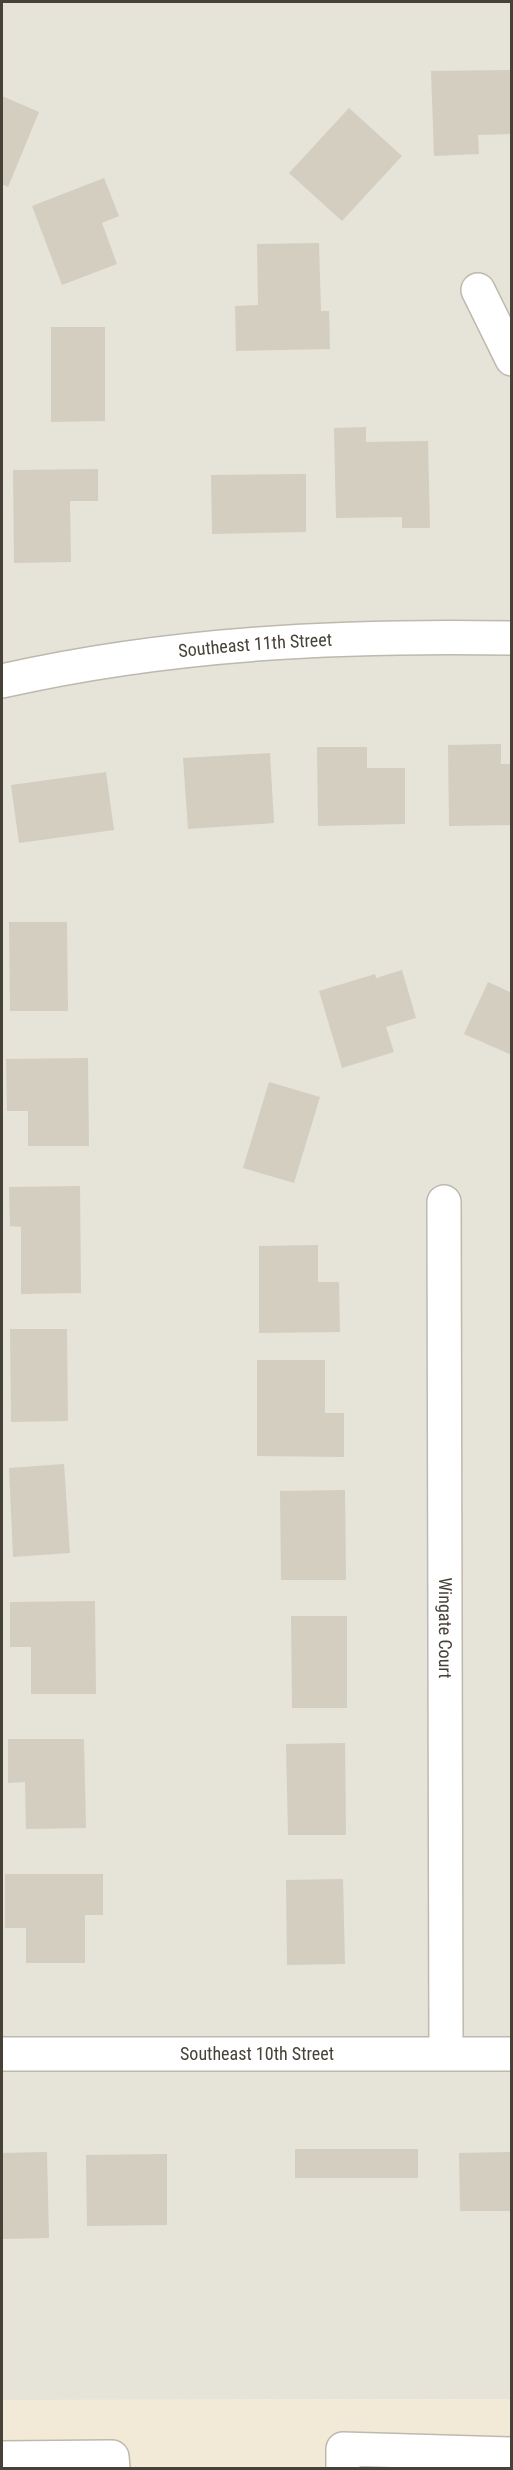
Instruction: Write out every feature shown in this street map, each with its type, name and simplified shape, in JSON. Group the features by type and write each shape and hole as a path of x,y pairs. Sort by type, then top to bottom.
{"street":[{"path":"478,290 512,359"},
{"name":"Southeast 11th Street","path":"2,681 47,671 167,652 288,641 420,636 512,638"},
{"name":"Wingate Court","path":"444,1202 446,2053"},
{"name":"Southeast 10th Street","path":"2,2054 512,2054"},
{"path":"343,2469 343,2449 512,2454"},
{"path":"2,2458 112,2457 113,2469"}],"shaded area":[{"path":"2,2 511,2 511,2399 2,2400"},
{"path":"511,2399 511,2468 2,2468 2,2400"}],"building":[{"path":"512,70 512,134 478,135 479,154 434,156 431,71"},
{"path":"2,96 39,112 8,187 2,184"},
{"path":"349,108 402,156 342,221 289,173"},
{"path":"104,178 119,216 102,223 117,264 62,285 32,206"},
{"path":"319,243 321,311 329,311 330,349 236,351 235,306 258,305 257,244"},
{"path":"51,327 105,327 105,421 51,422"},
{"path":"366,427 366,442 428,441 430,528 402,528 402,517 336,518 334,428"},
{"path":"98,469 98,501 70,501 71,562 14,563 13,470"},
{"path":"306,474 306,532 212,534 211,475"},
{"path":"501,744 501,764 512,764 512,825 449,826 448,745"},
{"path":"317,747 367,747 367,768 405,768 405,824 318,826"},
{"path":"270,753 274,823 188,829 183,758"},
{"path":"106,772 114,830 19,843 11,785"},
{"path":"9,922 67,922 68,1011 10,1011"},
{"path":"402,970 416,1018 386,1027 394,1052 342,1068 319,991 375,974 376,978"},
{"path":"488,982 512,993 512,1055 464,1034"},
{"path":"88,1058 89,1146 28,1146 28,1111 7,1111 6,1059"},
{"path":"269,1082 320,1097 294,1183 243,1168"},
{"path":"80,1186 81,1293 21,1294 21,1227 10,1226 9,1187"},
{"path":"318,1245 318,1282 339,1282 340,1332 259,1333 259,1246"},
{"path":"10,1329 67,1329 68,1421 11,1422"},
{"path":"257,1360 325,1360 325,1413 344,1413 344,1457 257,1456"},
{"path":"64,1464 70,1553 13,1557 9,1468"},
{"path":"345,1490 346,1580 281,1580 280,1491"},
{"path":"95,1601 96,1694 31,1694 31,1647 10,1647 10,1602"},
{"path":"291,1616 347,1616 347,1708 292,1708"},
{"path":"8,1739 84,1739 86,1828 26,1829 25,1782 8,1783"},
{"path":"345,1743 346,1835 288,1835 286,1744"},
{"path":"5,1874 103,1874 103,1915 85,1915 85,1963 26,1963 26,1928 5,1928"},
{"path":"343,1879 345,1964 287,1965 286,1880"},
{"path":"295,2149 418,2149 418,2178 295,2178"},
{"path":"47,2152 49,2238 2,2239 2,2153"},
{"path":"512,2152 512,2211 460,2211 459,2153"},
{"path":"167,2154 167,2225 87,2226 86,2155"}]}
